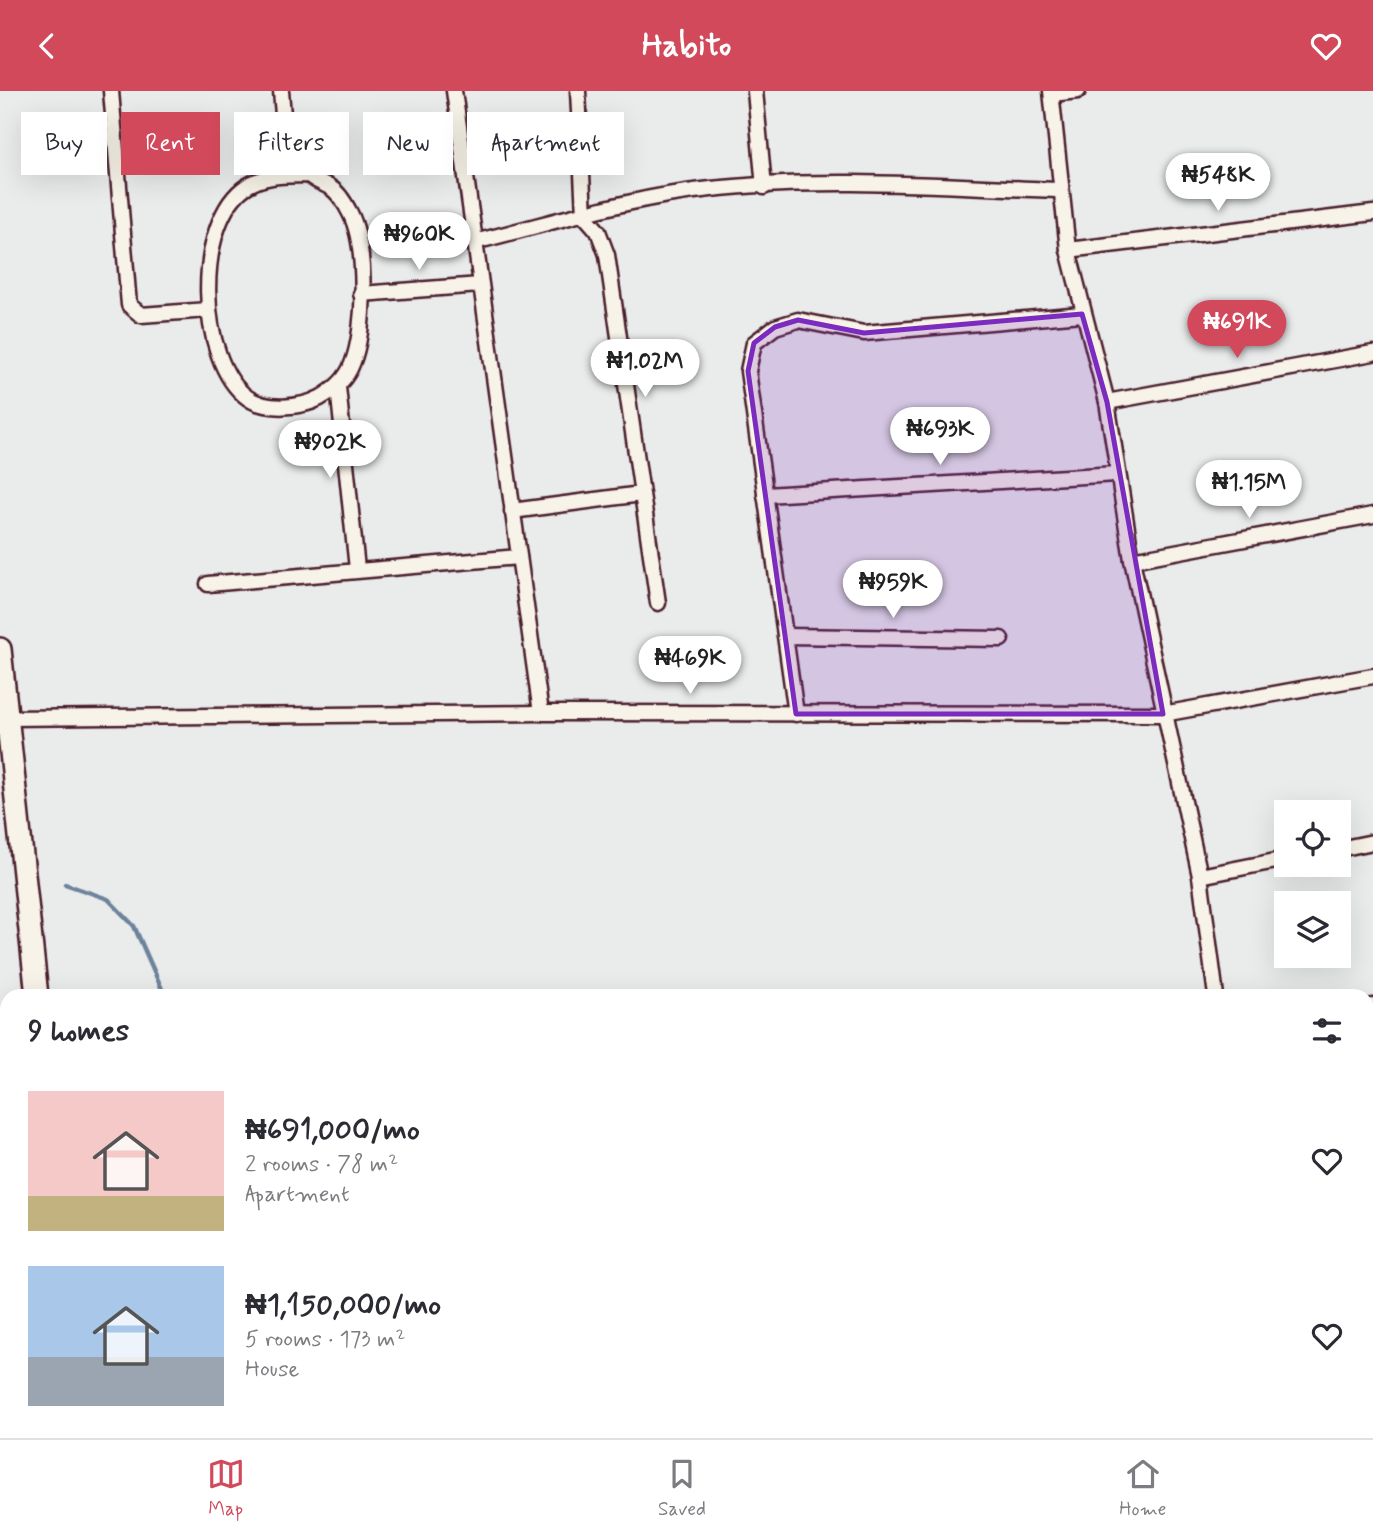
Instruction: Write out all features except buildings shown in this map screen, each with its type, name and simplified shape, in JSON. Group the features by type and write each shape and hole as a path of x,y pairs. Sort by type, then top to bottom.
{"main road":[{"path":"0,656 36,989"}],"street":[{"path":"111,91 129,305 141,315 208,310"},
{"path":"281,91 283,112"},
{"path":"454,91 541,713"},
{"path":"578,91 584,215 598,231 607,255 658,603"},
{"path":"755,91 764,187"},
{"path":"1078,91 1052,93 1068,250 1082,314 1107,402 1132,560 1200,876 1215,989"},
{"path":"269,176 309,176 333,189 351,214 360,257 362,314 352,364 338,387 316,400 282,406 249,399 234,383 218,349 208,310 210,260 215,233 223,213 247,187 269,176"},
{"path":"474,242 652,198 712,189 870,183 1061,190"},
{"path":"1068,250 1373,213"},
{"path":"361,294 480,285"},
{"path":"796,714 748,371 754,343 775,327 798,320 864,333 1082,314"},
{"path":"1107,402 1373,353"},
{"path":"338,387 358,569"},
{"path":"765,495 1117,474"},
{"path":"512,511 641,494"},
{"path":"1132,560 1373,516"},
{"path":"208,584 519,557"},
{"path":"785,636 1001,639"},
{"path":"7,718 541,713 1163,714 1373,676"},
{"path":"1351,847 1373,842"},
{"path":"1200,876 1274,861"}],"highlighted area":[{"path":"1082,314 1107,402 1163,714 796,714 748,371 754,343 775,327 798,320 864,333"}],"waterway":[{"path":"65,884 108,899 134,926 162,989"}]}
